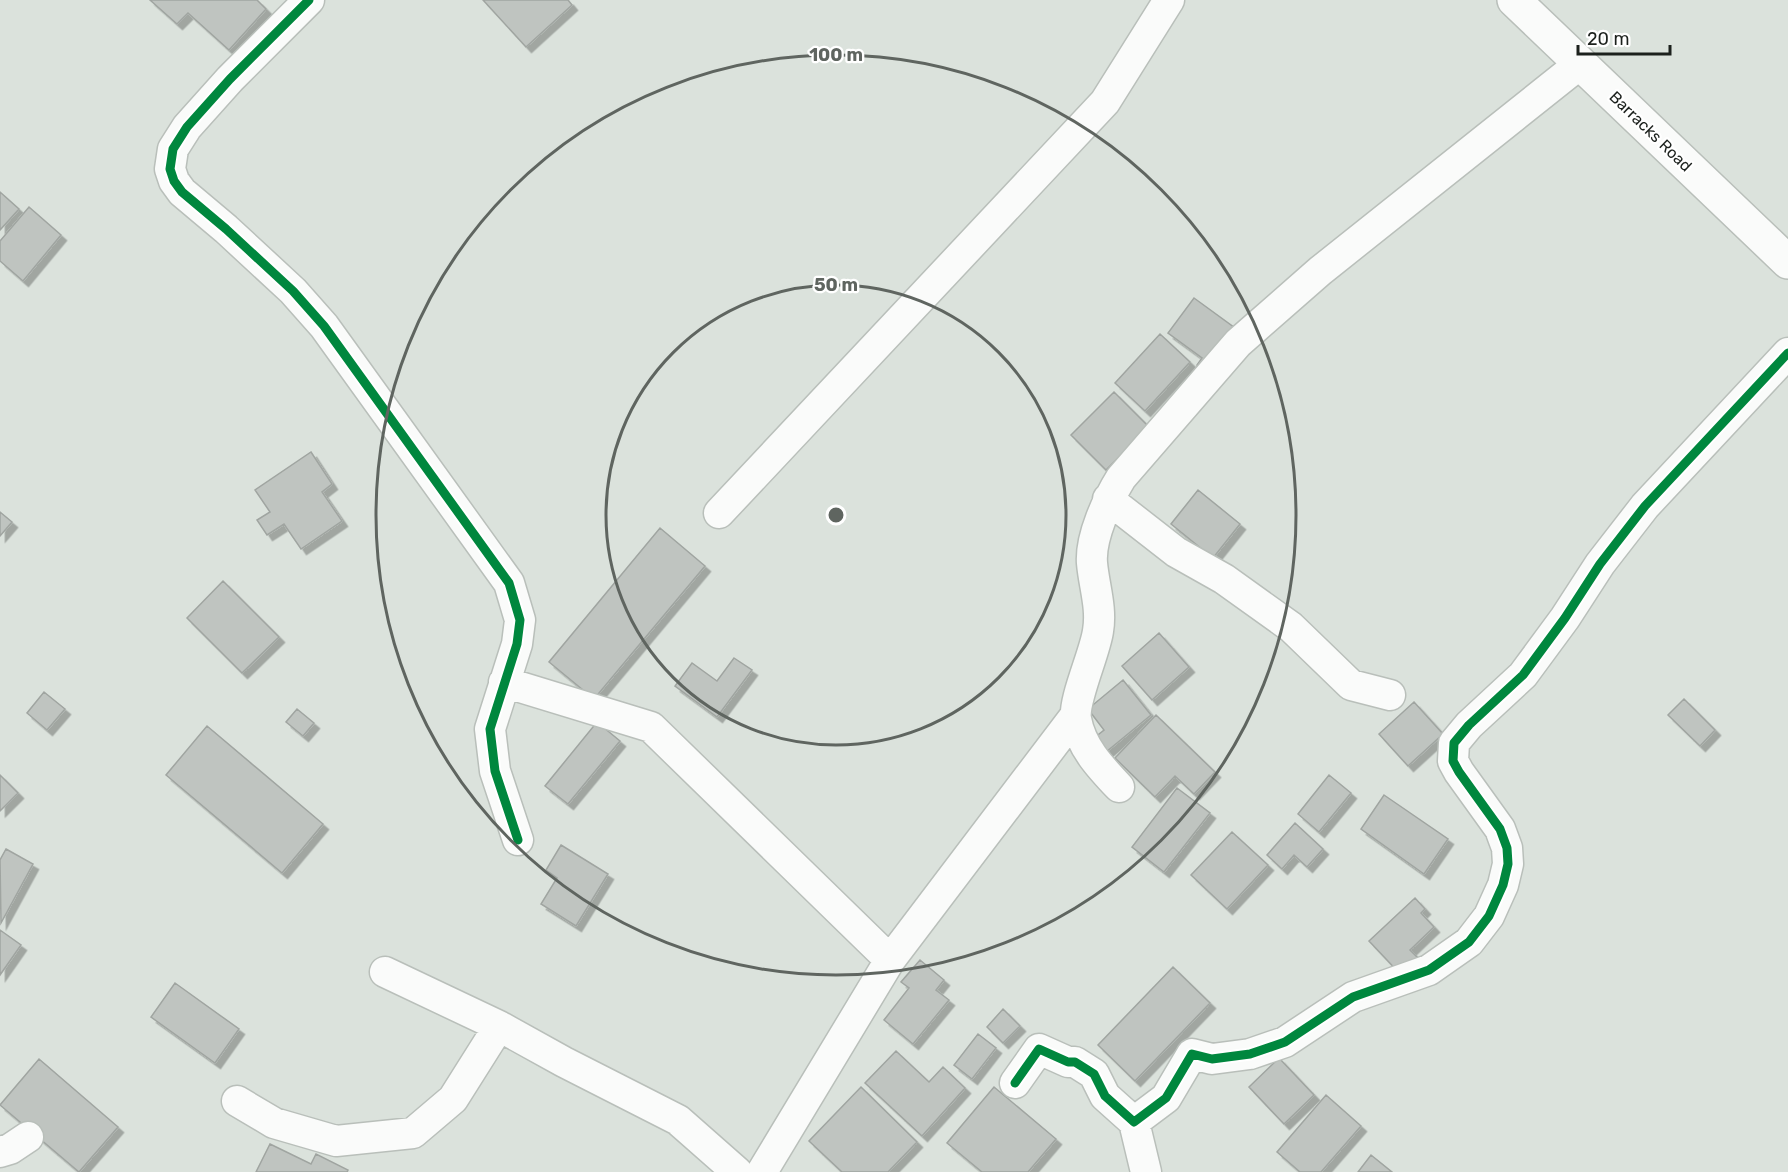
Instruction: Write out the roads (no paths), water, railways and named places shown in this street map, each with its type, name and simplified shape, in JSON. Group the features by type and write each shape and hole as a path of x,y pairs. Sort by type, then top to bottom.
{"street":[{"path":"309,0 230,79 187,127 173,149 170,169 174,181 182,192 293,291 324,326 509,583 520,620 517,644 490,729 491,748 505,802 519,840"},
{"path":"719,513 1105,102 1169,0"},
{"name":"Barracks Road","path":"1514,0 1788,262"},
{"path":"762,1172 890,960 1076,716 1099,628 1099,607 1091,559 1108,499 1121,478 1238,343 1320,271 1581,63"},
{"path":"1134,1122 1166,1098 1192,1054 1212,1059 1250,1054 1285,1042 1353,997 1429,970 1469,942 1489,916 1503,885 1508,864 1507,848 1500,830 1459,772 1453,760 1454,743 1469,725 1523,675 1565,618 1600,564 1645,506 1788,353"},
{"path":"1108,499 1176,552 1224,579 1291,627 1352,685 1390,695"},
{"path":"504,682 651,727 890,960"},
{"path":"1076,716 1080,735 1093,759 1119,787"},
{"path":"385,972 499,1026 678,1120 737,1172"},
{"path":"237,1101 274,1123 336,1141 413,1133 453,1099 499,1026"},
{"path":"1015,1083 1039,1049 1068,1062 1075,1062 1094,1074 1105,1096 1134,1122 1146,1172"},
{"path":"0,1152 10,1149 28,1137"}]}
